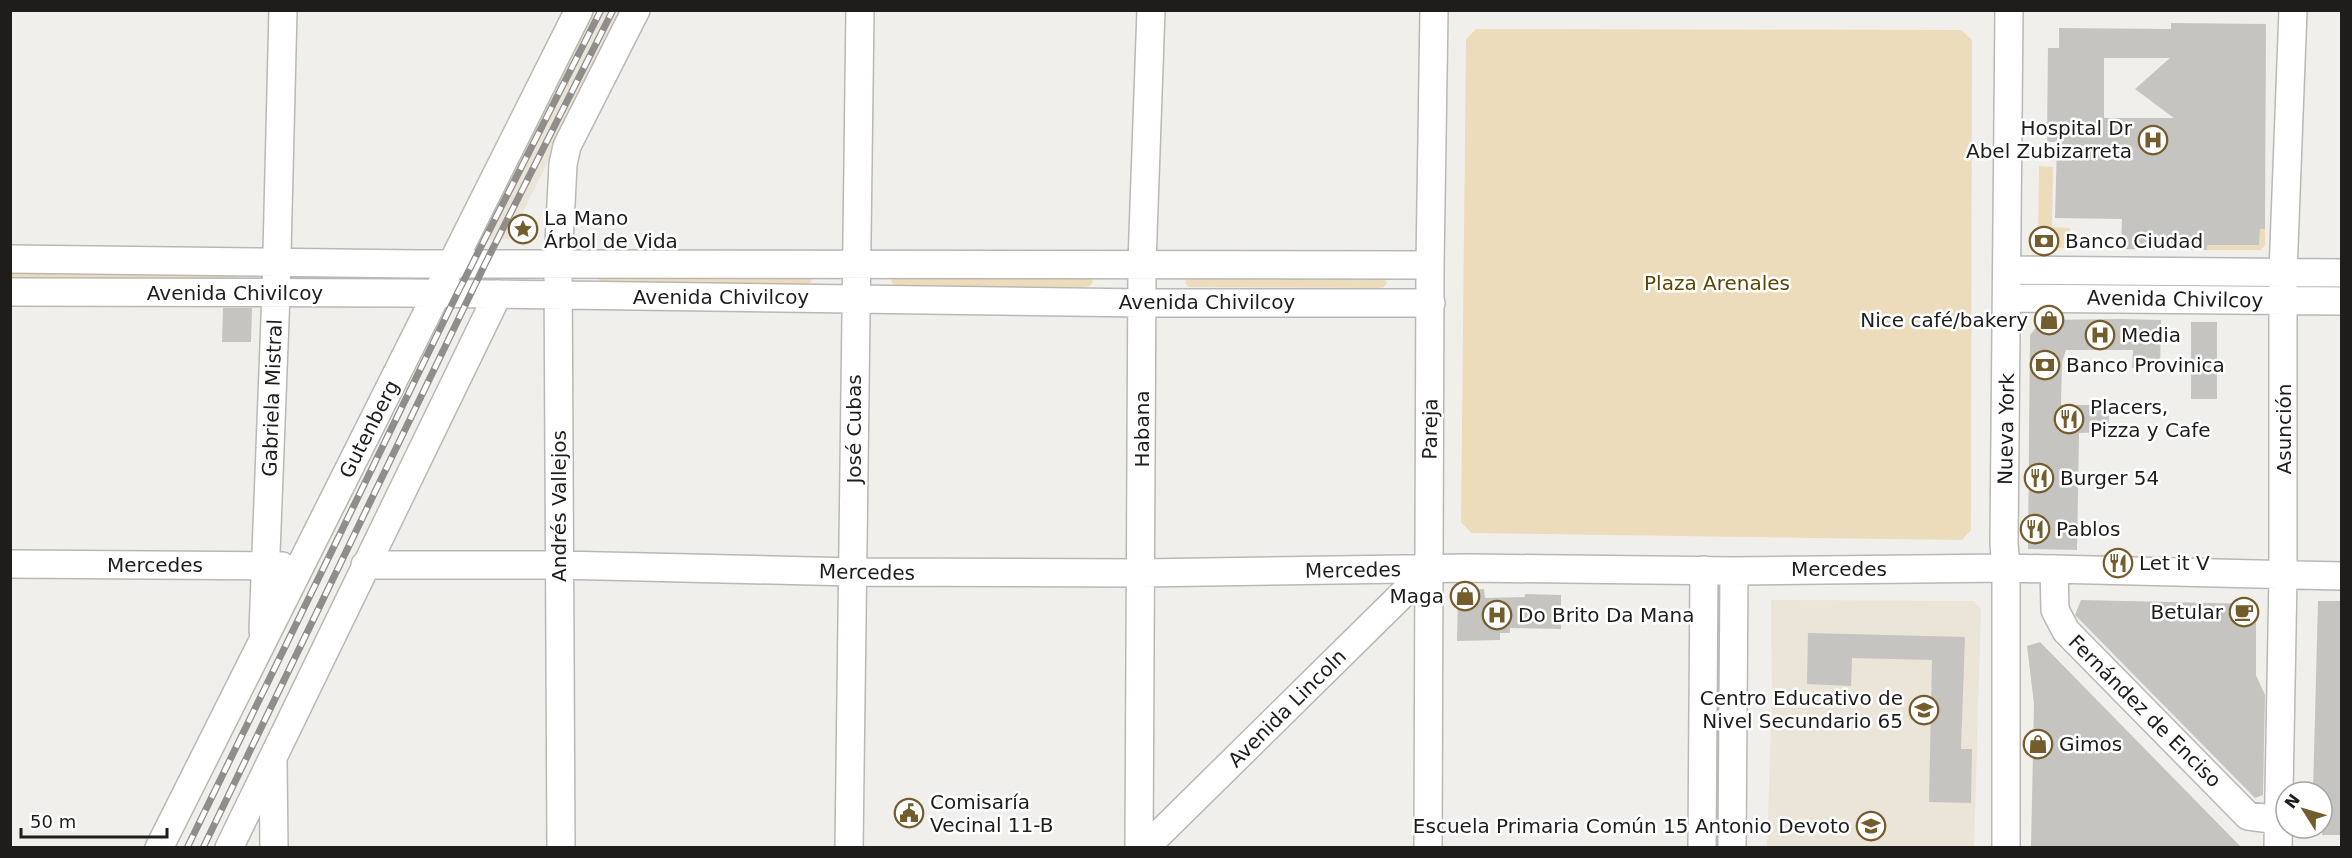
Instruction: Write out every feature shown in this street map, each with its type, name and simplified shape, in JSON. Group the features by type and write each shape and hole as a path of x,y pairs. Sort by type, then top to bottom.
{"street":[{"name":"Gabriela Mistral","path":"263,641 277,262 283,10"},
{"path":"564,38 566,10"},
{"name":"Gutenberg","path":"159,848 579,10"},
{"name":"Andrés Vallejos","path":"561,848 558,263 563,164 567,146 636,10"},
{"name":"José Cubas","path":"849,848 860,10"},
{"name":"Habana","path":"1139,848 1142,263 1151,10"},
{"name":"Pareja","path":"1428,848 1430,264 1434,10"},
{"name":"Nueva York","path":"2006,848 2004,522 2008,298 2009,10"},
{"name":"Asunción","path":"2280,780 2283,576 2283,273 2294,10"},
{"name":"Avenida Chivilcoy","path":"10,259 558,263 1430,264"},
{"name":"Avenida Chivilcoy","path":"2008,270 2342,273"},
{"name":"Avenida Chivilcoy","path":"10,292 855,297 1142,303 1431,303"},
{"path":"229,848 498,294"},
{"name":"Avenida Chivilcoy","path":"2008,298 2342,301"},
{"name":"Mercedes","path":"10,564 300,566"},
{"name":"Mercedes","path":"365,565 560,565 853,572 1141,573 1428,569 2006,568 2342,576"},
{"name":"Avenida Lincoln","path":"1145,848 1428,569"},
{"name":"Fernández de Enciso","path":"2054,569 2055,610 2066,631 2248,816 2274,819"},
{"path":"1701,848 1704,570"},
{"path":"1732,848 1734,570"},
{"path":"273,759 274,848"}],"shaded area":[{"path":"591,11 624,11 509,239 474,240"},
{"path":"1771,600 1974,601 1981,610 1974,847 1767,848 1772,693"}],"green space":[{"name":"Plaza Arenales","path":"1476,29 1961,30 1972,40 1971,530 1962,540 1471,533 1461,522 1466,39"},
{"path":"2039,166 2053,167 2052,227 2070,228 2070,248 2049,248 2049,235 2038,235"},
{"path":"2260,229 2265,229 2265,245 2261,250 2207,250 2207,245 2259,245"},
{"path":"10,271 240,274 237,281 11,283"},
{"path":"599,276 813,277 810,283 806,284 603,284 599,282"},
{"path":"1090,276 1093,282 1086,287 896,286 891,282 892,278"},
{"path":"1187,277 1384,277 1387,283 1384,287 1379,288 1189,287 1185,283"}],"building":[{"name":"Hospital Dr Abel Zubizarreta","path":"2171,23 2266,24 2265,229 2260,229 2259,245 2207,245 2207,250 2121,249 2122,219 2055,218 2057,142 2047,142 2048,48 2059,48 2059,28 2171,29","holes":["2104,58 2170,58 2135,89 2174,118 2104,118"]},
{"path":"223,308 252,308 251,342 222,342"},
{"path":"2042,320 2161,320 2160,369 2132,368 2133,350 2066,350 2062,362 2061,405 2109,405 2109,432 2079,433 2077,550 2028,549 2030,335"},
{"path":"2191,322 2217,322 2217,399 2191,399"},
{"path":"1484,589 1485,598 1525,597 1525,594 1561,595 1561,629 1510,628 1510,633 1500,633 1500,640 1457,641 1458,594 1465,590"},
{"path":"2081,600 2256,604 2256,675 2265,695 2263,795 2255,798 2075,615"},
{"path":"2318,601 2342,601 2342,835 2334,835 2334,780 2313,780"},
{"path":"1808,633 1965,637 1961,749 1972,749 1971,803 1929,802 1932,660 1852,658 1851,686 1807,684"},
{"path":"2040,642 2242,848 2031,848 2034,704 2027,646"}],"railway":[{"path":"187,848 457,294 601,10"},
{"path":"203,848 486,262 613,10"}],"place":[{"name":"Hospital Dr Abel Zubizarreta","path":"2153,140"},
{"name":"La Mano Árbol de Vida","path":"523,229"},
{"name":"Banco Ciudad","path":"2044,241"},
{"name":"Nice café/bakery","path":"2049,320"},
{"name":"Media","path":"2100,335"},
{"name":"Banco Provinica","path":"2045,365"},
{"name":"Placers, Pizza y Cafe","path":"2069,419"},
{"name":"Burger 54","path":"2039,478"},
{"name":"Pablos","path":"2035,529"},
{"name":"Let it V","path":"2118,563"},
{"name":"Maga","path":"1465,596"},
{"name":"Betular","path":"2244,612"},
{"name":"Do Brito Da Mana","path":"1497,615"},
{"name":"Centro Educativo de Nivel Secundario 65","path":"1924,710"},
{"name":"Gimos","path":"2038,744"},
{"name":"Comisaría Vecinal 11-B","path":"909,813"},
{"name":"Escuela Primaria Común 15 Antonio Devoto","path":"1871,826"}]}
